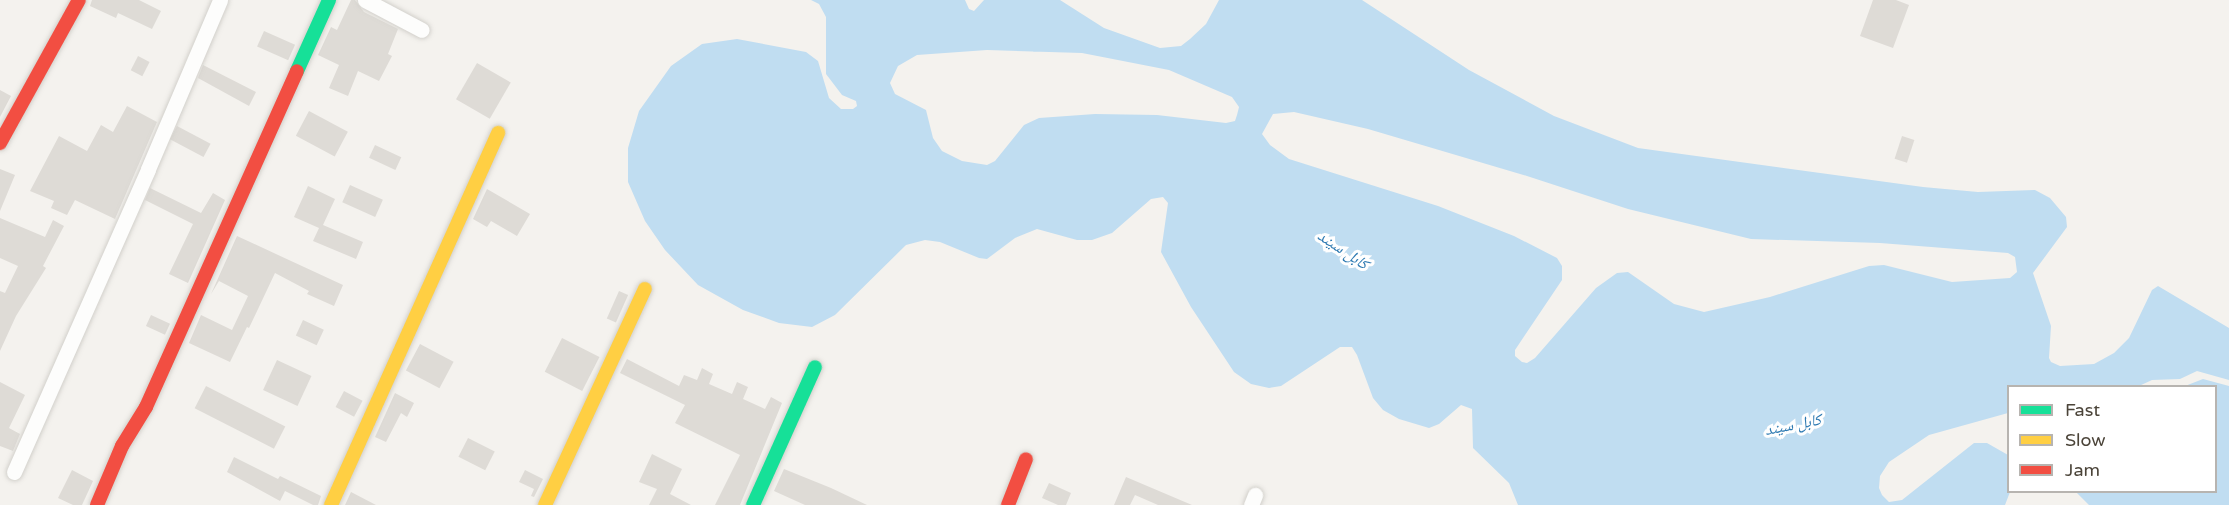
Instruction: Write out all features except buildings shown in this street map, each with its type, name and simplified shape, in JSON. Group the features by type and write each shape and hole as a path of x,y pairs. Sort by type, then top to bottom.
{"street":[{"path":"0,143 79,0"},
{"path":"14,472 220,0"},
{"path":"97,505 122,446 146,407 329,0"},
{"path":"365,0 422,30"},
{"path":"331,505 498,134"},
{"path":"545,505 645,289"},
{"path":"753,505 815,367"},
{"path":"1008,505 1026,459"}],"water":[{"name":"کابل سيند","path":"811,0 965,0 969,9 974,11 984,0 1060,0 1104,28 1160,48 1181,46 1190,39 1206,24 1219,0 1362,0 1469,70 1554,116 1638,148 1923,187 1978,192 2035,190 2050,198 2066,217 2067,227 2033,273 2051,326 2049,358 2051,362 2060,366 2094,364 2114,353 2129,338 2152,290 2158,286 2229,328 2229,380 2197,371 2180,379 2152,380 2141,385 2007,385 2007,413 1929,435 1889,462 1880,476 1879,488 1882,495 1889,502 1902,500 1974,443 1987,443 2007,454 2007,493 2010,493 2005,505 1518,505 1509,483 1473,448 1472,409 1461,405 1439,424 1429,428 1399,419 1383,410 1373,398 1352,347 1340,347 1281,386 1269,388 1251,384 1234,372 1191,307 1161,252 1168,203 1163,197 1151,199 1112,233 1092,240 1077,240 1037,229 1015,238 987,259 940,242 925,240 906,245 835,315 812,327 779,323 743,310 698,285 665,250 645,221 628,182 628,148 639,111 671,66 702,44 737,39 806,52 818,61 829,98 841,109 853,109 857,106 856,101 842,95 826,74 826,17 819,4","holes":["987,50 1082,53 1169,70 1232,97 1239,107 1235,121 1226,123 1157,115 1095,114 1039,118 1024,125 995,161 987,165 962,161 942,151 933,138 926,110 895,94 890,83 898,66 917,55","1294,112 1368,129 1527,176 1628,209 1751,239 1880,243 2008,253 2015,257 2017,272 2010,278 1952,282 1884,265 1869,266 1770,297 1704,312 1674,304 1628,272 1617,273 1596,288 1535,358 1527,363 1522,362 1515,356 1515,350 1562,280 1562,266 1557,258 1514,236 1438,206 1289,159 1270,145 1262,134 1273,114"]},
{"path":"2203,379 2229,386 2229,505 2089,505 2077,493 2217,493 2217,385 2188,385"}],"traffic: fast":[{"path":"297,71 329,0"},
{"path":"753,505 815,367"}],"traffic: slow":[{"path":"331,505 498,133"},
{"path":"545,505 645,289"}],"traffic: jam":[{"path":"0,143 79,0"},
{"path":"97,505 122,446 146,407 297,71"},
{"path":"1008,505 1026,459"}]}
